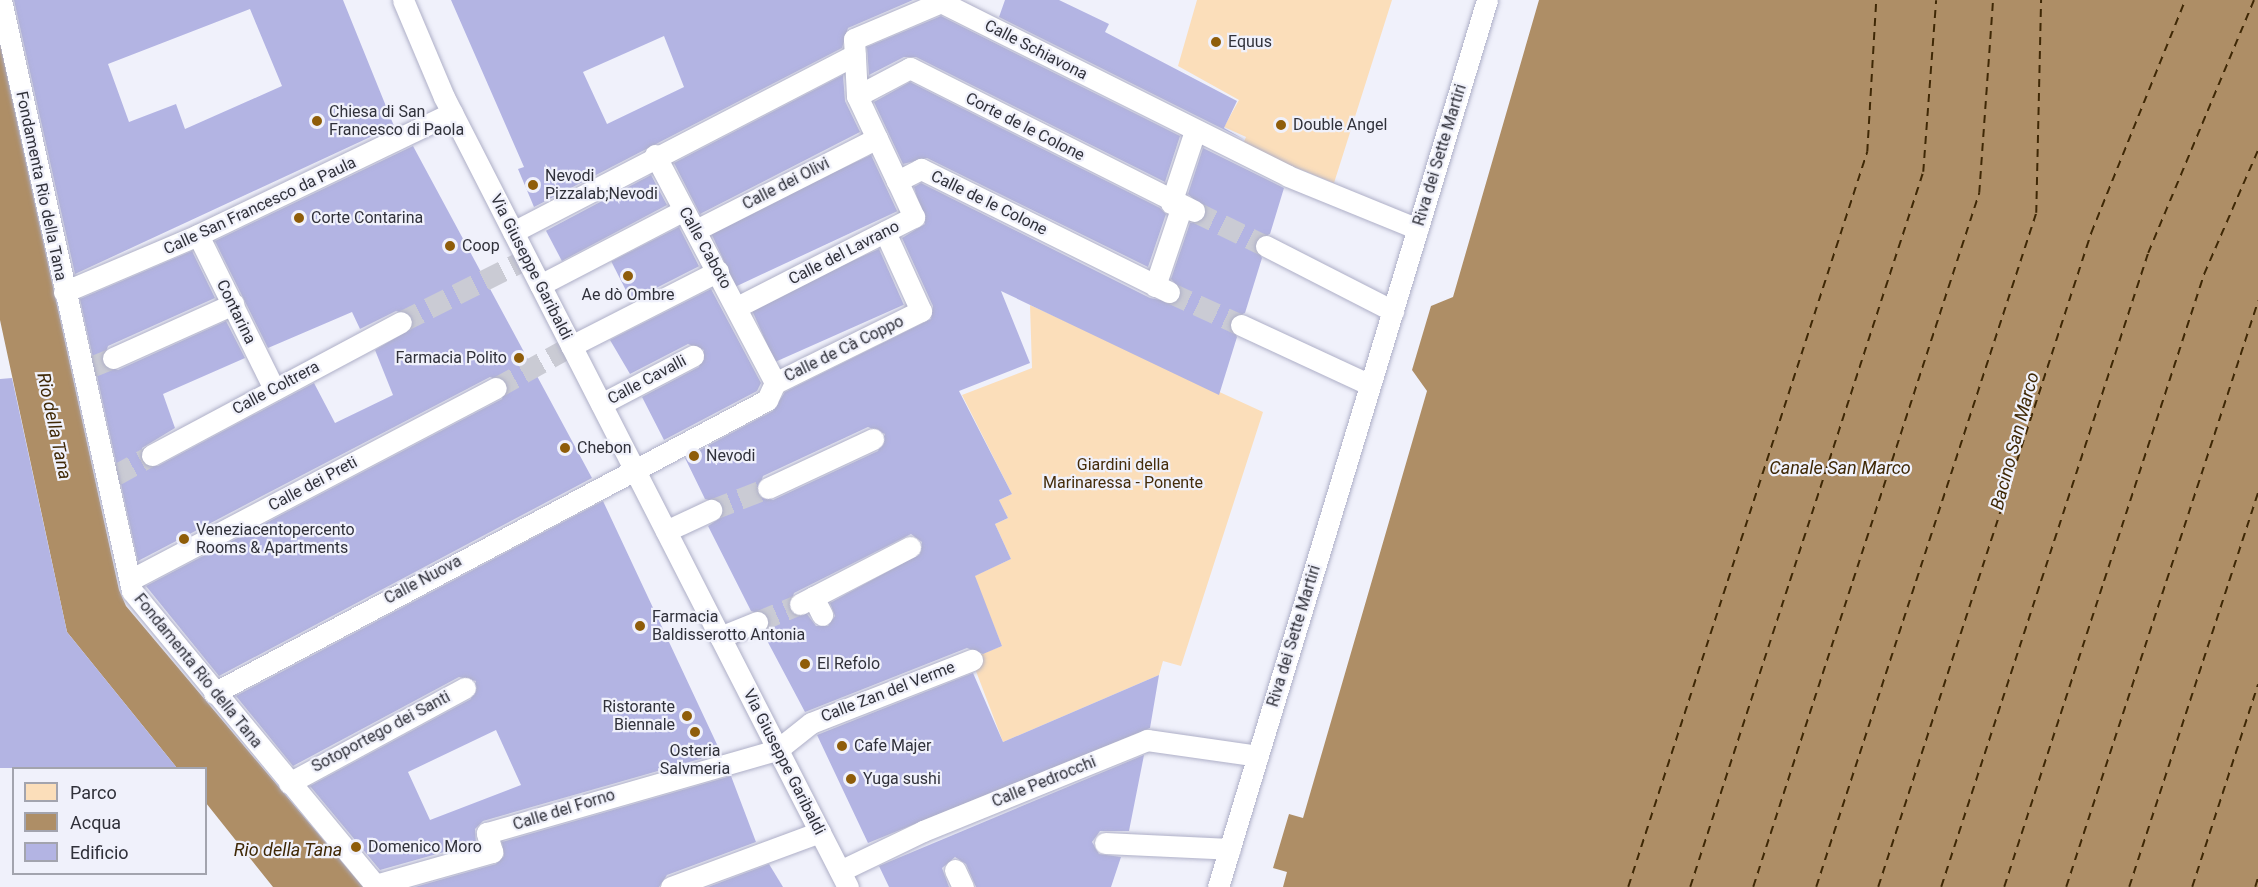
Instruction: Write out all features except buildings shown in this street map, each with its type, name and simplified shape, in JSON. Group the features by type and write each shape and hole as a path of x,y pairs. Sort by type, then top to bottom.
{"street":[{"name":"Fondamenta Rio della Tana","path":"0,0 64,292 87,369 132,591 214,693 293,780 376,886"},
{"name":"Via Giuseppe Garibaldi","path":"403,0 452,113 844,879"},
{"name":"Riva dei Sette Martiri","path":"1218,887 1487,0"},
{"name":"Calle Schiavona","path":"855,55 854,39 941,2 1195,131 1418,229"},
{"path":"513,232 655,155 855,55 858,96 897,181"},
{"name":"Corte de le Colone","path":"858,96 910,68 1183,207"},
{"name":"Calle San Francesco da Paula","path":"64,292 198,236 452,113"},
{"path":"1183,207 1195,131"},
{"name":"Calle dei Olivi","path":"696,230 877,138"},
{"name":"Calle Caboto","path":"655,155 737,307 748,346 775,383"},
{"name":"Calle de le Colone","path":"897,181 921,169 1162,289 1183,207"},
{"name":"Calle del Lavrano","path":"737,307 914,217 897,181"},
{"path":"540,285 684,210"},
{"name":"Calle de Cà Coppo","path":"633,467 767,400 775,383 921,311 885,232"},
{"name":"Contarina","path":"198,236 274,389"},
{"path":"1266,246 1393,311"},
{"path":"571,346 718,271"},
{"path":"113,358 233,304"},
{"name":"Calle Coltrera","path":"152,455 401,322"},
{"path":"1241,325 1370,385"},
{"name":"Calle Cavalli","path":"601,404 693,356"},
{"name":"Calle dei Preti","path":"130,580 496,388"},
{"path":"768,488 873,439"},
{"name":"Calle Nuova","path":"214,693 633,467"},
{"path":"666,531 711,510"},
{"path":"811,605 910,547"},
{"path":"720,637 757,622"},
{"name":"Calle Zan del Verme","path":"777,750 811,723 972,660"},
{"name":"Sotoportego dei Santi","path":"293,780 465,688"},
{"name":"Calle Pedrocchi","path":"844,879 924,831 1147,740 1258,756"},
{"name":"Calle del Forno","path":"376,886 492,852 487,833 777,750"},
{"path":"670,887 820,832"},
{"path":"1105,843 1230,849"}],"green space":[{"path":"1197,0 1392,0 1334,183 1242,146 1246,137 1224,127 1239,100 1178,66"},
{"name":"Giardini della Marinaressa - Ponente","path":"1030,305 1263,412 1181,666 1163,661 1159,675 1003,742 971,658 1002,646 974,576 1011,559 995,524 1008,518 999,500 1012,494 962,395 1032,368"}],"water":[{"name":"Canale San Marco","path":"1539,0 2258,0 2258,887 1283,887 1287,872 1273,868 1289,814 1303,818 1427,391 1412,370 1431,306 1453,297"},
{"name":"Rio della Tana","path":"0,44 119,590 126,606 363,887 273,887 207,804 207,767 176,767 67,632 0,320"}],"ferry route":[{"path":"1628,887 1867,152 1876,0"},
{"path":"1690,887 1923,172 1936,0"},
{"path":"1753,887 1979,193 1993,0"},
{"path":"1816,887 2036,213 2041,0"},
{"path":"1878,887 2091,233 2185,0"},
{"path":"1941,887 2148,253 2254,0"},
{"path":"2004,887 2204,274 2258,150"},
{"path":"2066,887 2258,301"},
{"path":"2129,887 2258,493"},
{"path":"2192,887 2258,684"},
{"path":"2255,887 2258,877"}],"tunnel":[{"path":"1194,211 1266,246"},
{"path":"401,322 526,259"},
{"path":"1169,292 1241,325"},
{"path":"496,388 571,346"},
{"path":"91,367 113,358"},
{"path":"114,476 152,455"},
{"path":"711,510 768,488"},
{"path":"757,622 800,604"}],"place":[{"name":"Equus","path":"1216,42"},
{"name":"Chiesa di San Francesco di Paola","path":"317,121"},
{"name":"Double Angel","path":"1281,125"},
{"name":"Nevodi Pizzalab;Nevodi","path":"533,185"},
{"name":"Corte Contarina","path":"299,218"},
{"name":"Coop","path":"450,246"},
{"name":"Ae dò Ombre","path":"628,276"},
{"name":"Farmacia Polito","path":"519,358"},
{"name":"Chebon","path":"565,448"},
{"name":"Nevodi","path":"694,456"},
{"name":"Veneziacentopercento Rooms & Apartments","path":"184,539"},
{"name":"Farmacia Baldisserotto Antonia","path":"640,626"},
{"name":"El Refolo","path":"805,664"},
{"name":"Ristorante Biennale","path":"687,716"},
{"name":"Osteria Salvmeria","path":"695,732"},
{"name":"Cafe Majer","path":"842,746"},
{"name":"Yuga sushi","path":"851,779"},
{"name":"Domenico Moro","path":"356,847"}],"water label":[{"name":"Bacino San Marco","path":"2015,441"}]}
